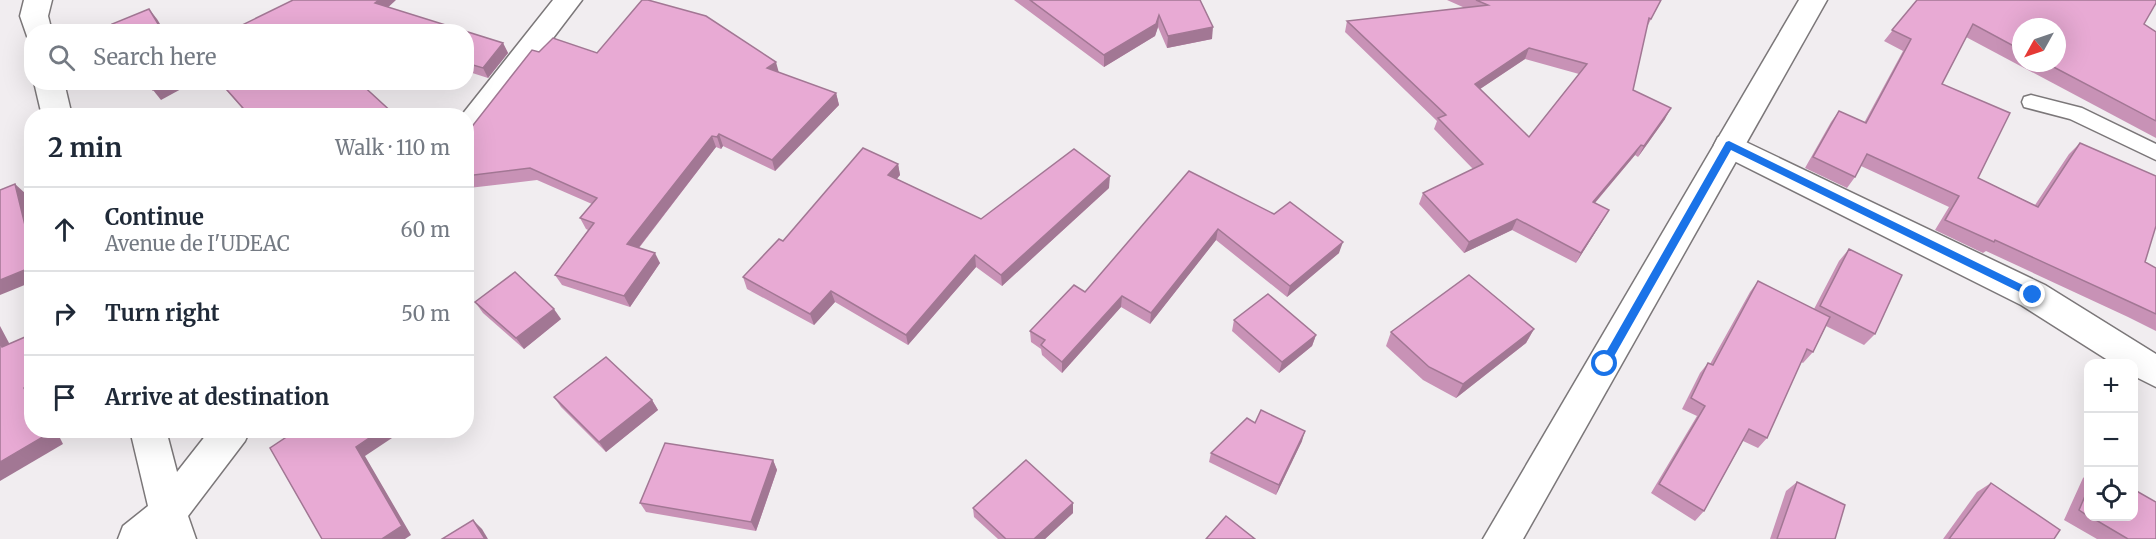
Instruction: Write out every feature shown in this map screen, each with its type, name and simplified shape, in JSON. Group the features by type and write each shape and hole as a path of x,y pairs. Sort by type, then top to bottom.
{"street":[{"path":"36,24 34,16 38,0"},
{"path":"474,120 568,0"},
{"path":"1502,539 1813,0"},
{"path":"51,90 55,108"},
{"path":"1729,145 2033,295 2156,372"},
{"path":"150,438 172,526"},
{"path":"137,539 172,526 227,438"}],"lane":[{"path":"2031,102 2075,113 2156,153"}],"building":[{"path":"293,0 379,0 375,3 442,24 244,24"},
{"path":"642,0 648,0 706,16 776,62 767,68 836,93 772,160 719,134 717,137 712,136 627,244 655,253 624,296 555,275 594,223 580,218 597,198 530,168 474,175 474,124 532,50 539,52 553,38 597,53"},
{"path":"1030,0 1200,0 1213,27 1168,36 1159,15 1156,24 1104,55"},
{"path":"1476,0 1661,0 1651,19 1649,18 1633,90 1671,108 1644,146 1641,145 1593,202 1609,210 1581,253 1517,219 1469,242 1423,193 1483,164 1438,118 1446,115 1347,21 1488,5","holes":["1529,48 1587,64 1529,137 1475,84"]},
{"path":"1917,0 2156,0 2144,24 2156,32 2156,121 2063,72 2066,72 2066,18 2012,18 2012,45 1973,24 1942,84 2010,113 1978,178 2038,207 2080,143 2156,176 2156,226 2145,262 2156,268 2156,314 1995,240 1994,242 1945,220 1959,196 1867,154 1855,177 1813,157 1839,111 1866,123 1911,39 1892,30"},
{"path":"149,9 158,24 112,24"},
{"path":"474,34 503,43 483,68 474,65"},
{"path":"227,90 368,90 387,108 243,108"},
{"path":"863,148 898,164 888,175 981,219 1074,149 1110,176 1001,275 975,255 906,335 831,291 810,314 743,277 779,239 783,241"},
{"path":"1189,171 1274,214 1290,202 1343,242 1290,286 1218,229 1151,313 1122,296 1062,362 1041,345 1045,340 1030,331 1074,285 1085,292"},
{"path":"15,184 24,221 24,270 0,280 0,190"},
{"path":"1849,249 1902,275 1875,334 1820,306"},
{"path":"515,272 554,309 516,338 475,302"},
{"path":"1469,275 1534,329 1463,384 1429,367 1391,332"},
{"path":"1758,281 1830,317 1813,352 1807,349 1767,438 1749,429 1704,511 1659,484 1705,406 1691,398 1708,363 1713,365"},
{"path":"1268,294 1316,335 1282,362 1234,320"},
{"path":"24,337 24,438 41,438 0,462 0,342 2,347"},
{"path":"606,357 652,400 599,442 554,397"},
{"path":"1261,410 1305,431 1279,485 1211,453 1247,418 1255,423"},
{"path":"285,438 369,438 356,447 402,526 382,539 322,539 270,448"},
{"path":"665,443 773,460 751,522 640,503"},
{"path":"1026,460 1073,503 1034,539 1006,539 973,508"},
{"path":"1797,482 1845,505 1835,539 1777,539"},
{"path":"1991,483 2060,530 2054,539 1949,539"},
{"path":"2138,492 2156,502 2156,539 2128,539 2097,521 2138,521"},
{"path":"2084,498 2084,513 2079,510"},
{"path":"1226,516 1255,539 1206,539"},
{"path":"473,520 485,539 442,539"}],"route":[{"path":"1605,364 1729,145 2033,295"}]}
